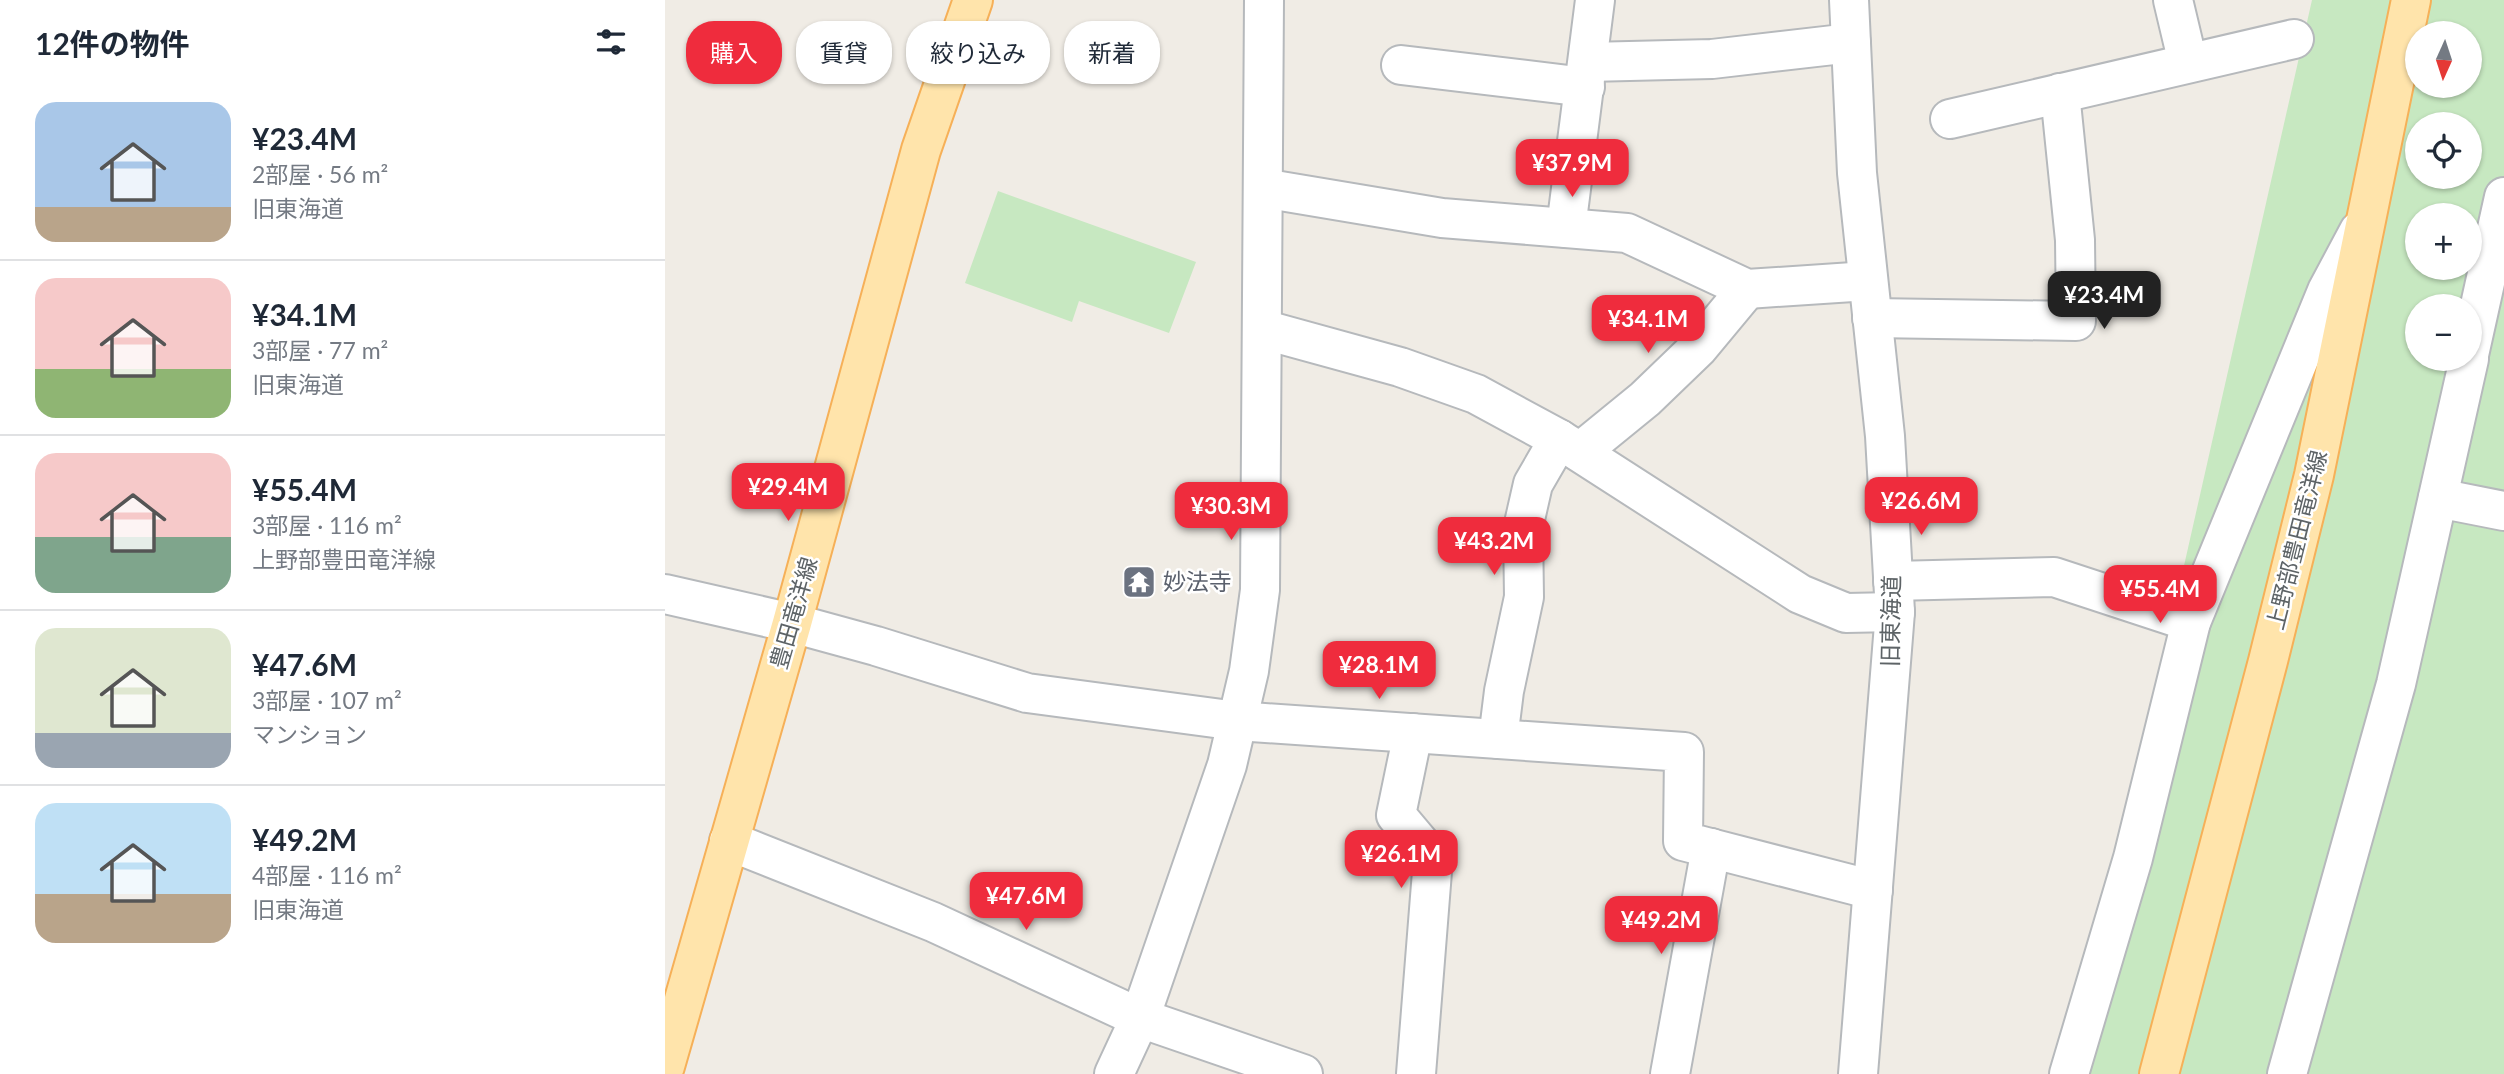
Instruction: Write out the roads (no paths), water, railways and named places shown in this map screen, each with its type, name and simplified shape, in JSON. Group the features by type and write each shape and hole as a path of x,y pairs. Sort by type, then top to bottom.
{"main road":[{"name":"豊田竜洋線","path":"665,1066 792,623 921,150 973,0"},
{"name":"上野部豊田竜洋線","path":"2159,1074 2311,489 2411,0"}],"street":[{"path":"1114,1074 1140,1018 1227,765 1249,671 1260,590 1264,0"},
{"path":"1566,228 1595,0"},
{"name":"旧東海道","path":"1849,0 1857,173 1885,436 1894,597 1858,1074"},
{"path":"2173,0 2188,63"},
{"path":"1950,118 2294,39"},
{"path":"1402,65 1586,74 1851,43"},
{"path":"1873,318 2076,321 2075,240 2060,93"},
{"path":"1263,188 1442,218 1627,233 1747,289 1868,281"},
{"path":"2482,298 2504,197"},
{"path":"2069,1074 2133,858 2191,622 2327,291 2365,220"},
{"path":"1498,739 1504,691 1524,597 1523,528 1533,484 1570,445 1645,399 1698,348 1747,289"},
{"path":"1262,329 1400,367 1476,394 1570,445 1800,594 1846,613 1894,597 2055,577 2191,622"},
{"path":"2287,1074 2396,684 2466,371"},
{"path":"2438,498 2504,511"},
{"path":"665,594 792,623 1027,693 1237,721 1684,752 1683,841 1873,890"},
{"path":"1413,733 1396,815 1433,859 1416,1074"},
{"path":"729,841 933,922 1140,1018 1303,1074"},
{"path":"1670,1074 1711,848"}],"place":[{"name":"妙法寺","path":"1139,582"}]}
